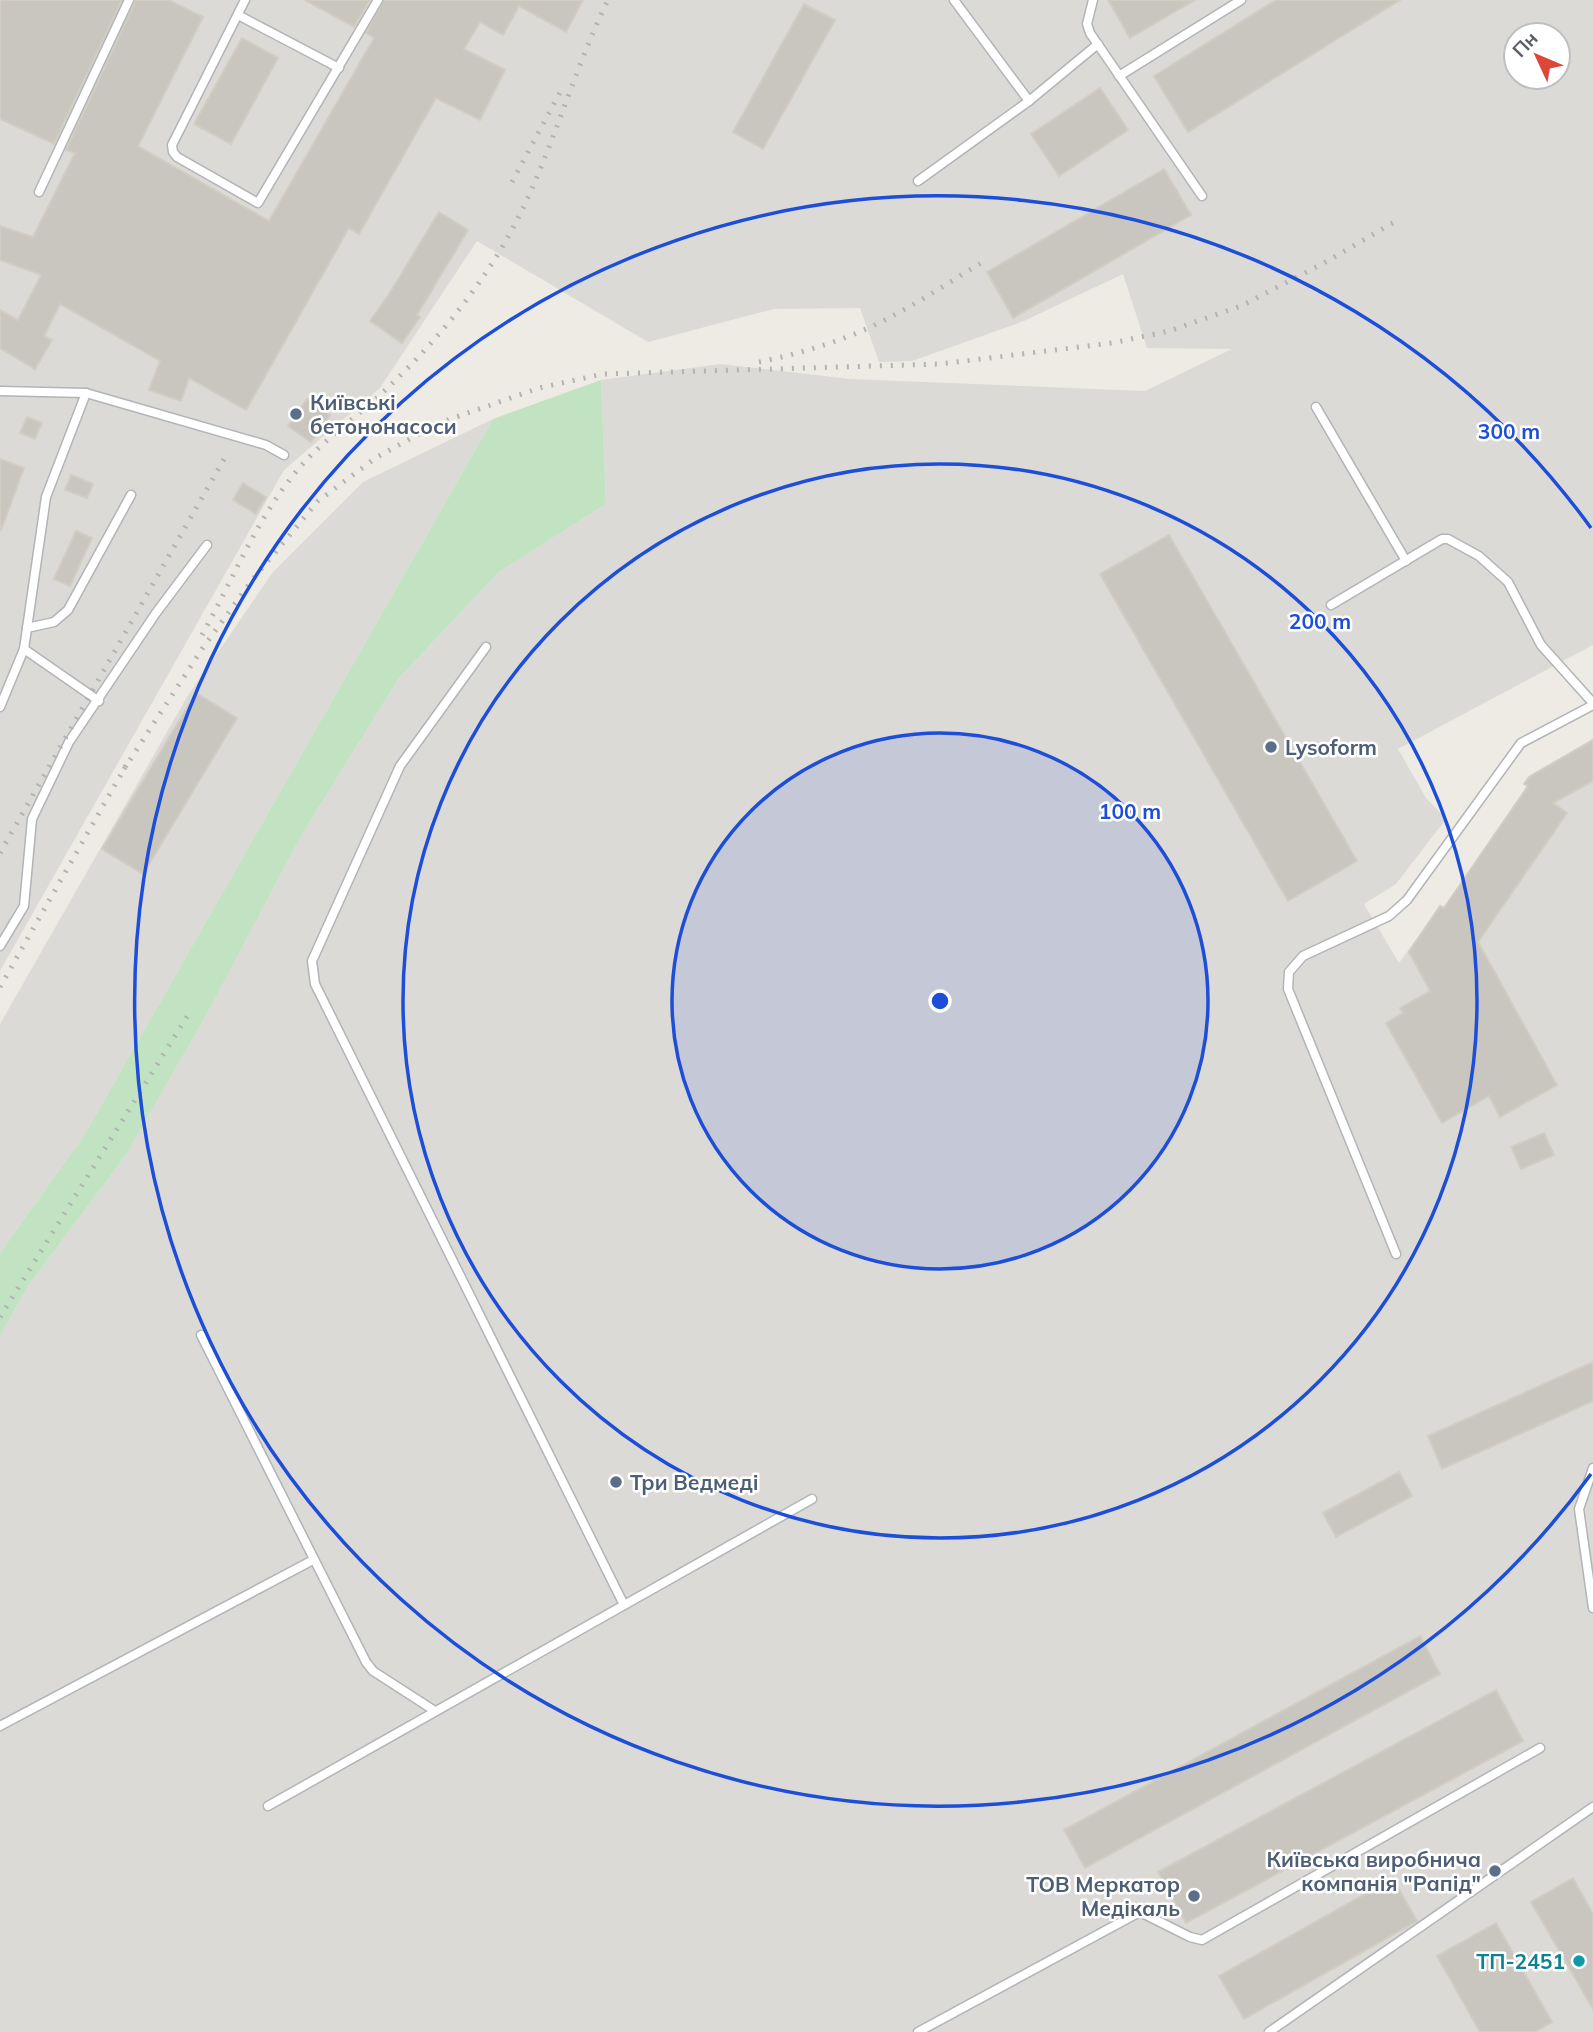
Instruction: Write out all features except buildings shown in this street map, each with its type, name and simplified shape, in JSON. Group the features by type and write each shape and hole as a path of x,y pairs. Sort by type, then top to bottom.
{"lane":[{"path":"39,192 130,0"},
{"path":"245,0 172,145 177,157 258,203 378,0"},
{"path":"954,0 1029,100"},
{"path":"1093,0 1087,23 1098,44 1202,196"},
{"path":"1119,76 1241,0"},
{"path":"238,15 339,68"},
{"path":"918,181 1029,100 1098,44"},
{"path":"0,391 86,393 266,445 284,455"},
{"path":"0,706 24,649 46,497 86,393"},
{"path":"1316,407 1406,561"},
{"path":"27,628 54,622 68,610 131,495"},
{"path":"1331,605 1445,539 1479,555 1508,582 1541,645 1593,704 1521,743 1407,900 1389,916 1303,956 1289,972 1288,989 1396,1254"},
{"path":"0,946 24,906 32,819 69,742 156,613 207,545"},
{"path":"486,647 400,766 312,961 312,971 315,984 624,1605"},
{"path":"24,649 99,701"},
{"path":"201,1335 366,1662 373,1671 435,1711"},
{"path":"1593,1468 1579,1509 1593,1608"},
{"path":"268,1806 812,1499"},
{"path":"0,1726 313,1560"},
{"path":"918,2032 1136,1914 1142,1913 1190,1937 1202,1940 1540,1748"},
{"path":"1269,2032 1593,1807"}],"shaded area":[{"path":"0,0 1593,0 1593,645 1398,749 1426,798 1446,819 1396,884 1364,904 1399,963 1440,906 1444,908 1528,787 1524,784 1529,777 1593,740 1593,2032 0,2032 0,1336 28,1286 126,1155 208,1012 301,836 399,678 499,572 606,504 601,380 720,364 850,379 1145,391 1232,349 1147,348 1123,274 1024,321 912,361 879,362 860,308 774,309 648,342 477,241 380,388 284,470 0,971"},
{"path":"493,419 85,1134 0,1253 0,1024 187,697 273,572 363,482"}],"green space":[{"path":"601,380 606,504 499,572 399,678 301,836 208,1012 126,1155 28,1286 0,1336 0,1253 85,1134 493,419"}],"railway":[{"path":"202,635 254,535 291,478 322,445 409,366 451,320 487,271 507,239 539,172 608,0"},
{"path":"512,182 564,85"},
{"path":"124,769 202,649 253,579 318,501 377,457 439,423 539,388 603,374 940,364 1112,343 1169,331 1241,306 1398,220"},
{"path":"759,362 814,348 866,329 988,259"},
{"path":"0,853 228,452"},
{"path":"0,987 128,762"},
{"path":"0,1317 188,1015"}],"place":[{"name":"Київські бетононасоси","path":"296,414"},
{"name":"Lysoform","path":"1271,747"},
{"name":"Три Ведмеді","path":"616,1482"},
{"name":"Київська виробнича компанія \"Рапід\"","path":"1495,1871"},
{"name":"ТОВ Меркатор Медікаль","path":"1194,1896"},
{"name":"ТП-2451","path":"1579,1961"}]}
